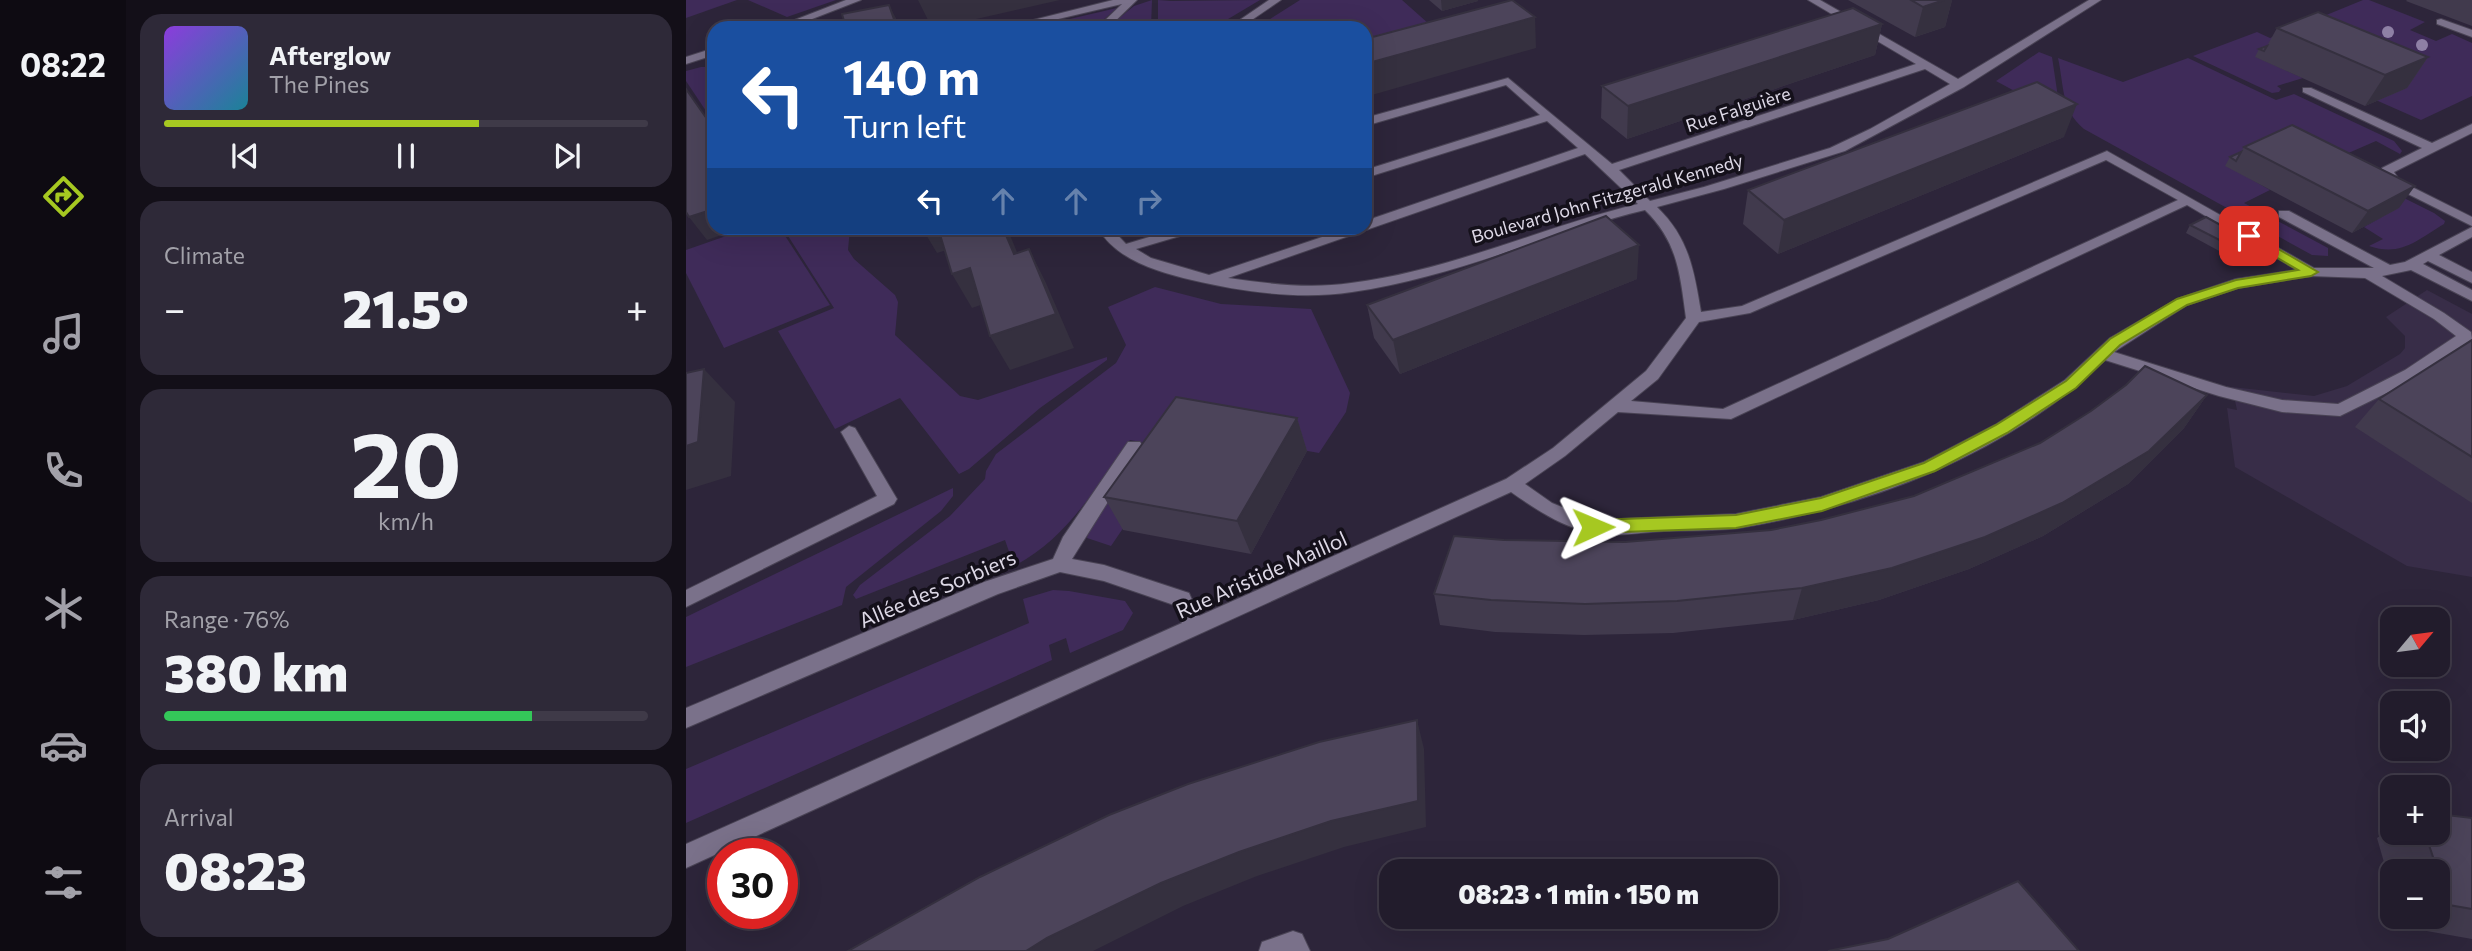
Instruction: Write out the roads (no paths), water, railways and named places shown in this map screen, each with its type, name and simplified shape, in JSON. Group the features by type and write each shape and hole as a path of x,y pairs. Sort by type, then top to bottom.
{"street":[{"path":"798,21 856,0"},
{"path":"1036,21 1126,0"},
{"path":"1110,21 1132,0"},
{"path":"1244,21 1276,0"},
{"path":"1813,0 1960,85"},
{"name":"Boulevard John Fitzgerald Kennedy","path":"1110,235 1156,266 1209,280 1253,287 1313,290 1350,288 1412,275 1699,193 1839,149 1960,85 2096,0"},
{"path":"2441,22 2472,34"},
{"path":"686,61 707,54"},
{"name":"Rue Falguière","path":"1610,169 1926,65"},
{"path":"1372,120 1508,81 1610,169 1669,226 1686,265 1694,318 1745,310 2106,155 2311,272"},
{"path":"2307,90 2432,148"},
{"path":"1372,172 1549,116"},
{"path":"2472,128 2387,171 2395,184 2472,222"},
{"path":"1372,224 1587,149"},
{"path":"1615,406 1725,415 2188,200"},
{"path":"2284,214 2388,270"},
{"path":"1512,484 1546,508 1593,527 1736,521 1822,504 1930,467 2001,429 2071,384 2115,342 2182,302 2236,284 2311,272 2368,274 2388,270 2412,264 2472,231"},
{"path":"1126,248 1169,235"},
{"path":"1209,280 1340,235"},
{"path":"2427,255 2472,278"},
{"path":"2412,264 2472,296"},
{"path":"2102,354 2236,395 2282,405 2340,410 2410,374 2466,336 2368,274"},
{"name":"Rue Aristide Maillol","path":"686,856 1512,484 1559,452 1652,375 1694,318"},
{"path":"686,599 888,499 849,432"},
{"path":"1134,446 1070,542 1060,564 1104,573 1182,599 1194,629"},
{"name":"Allée des Sorbiers","path":"686,718 991,588 1060,564"},
{"path":"1271,951 1293,943 1298,951"}]}
